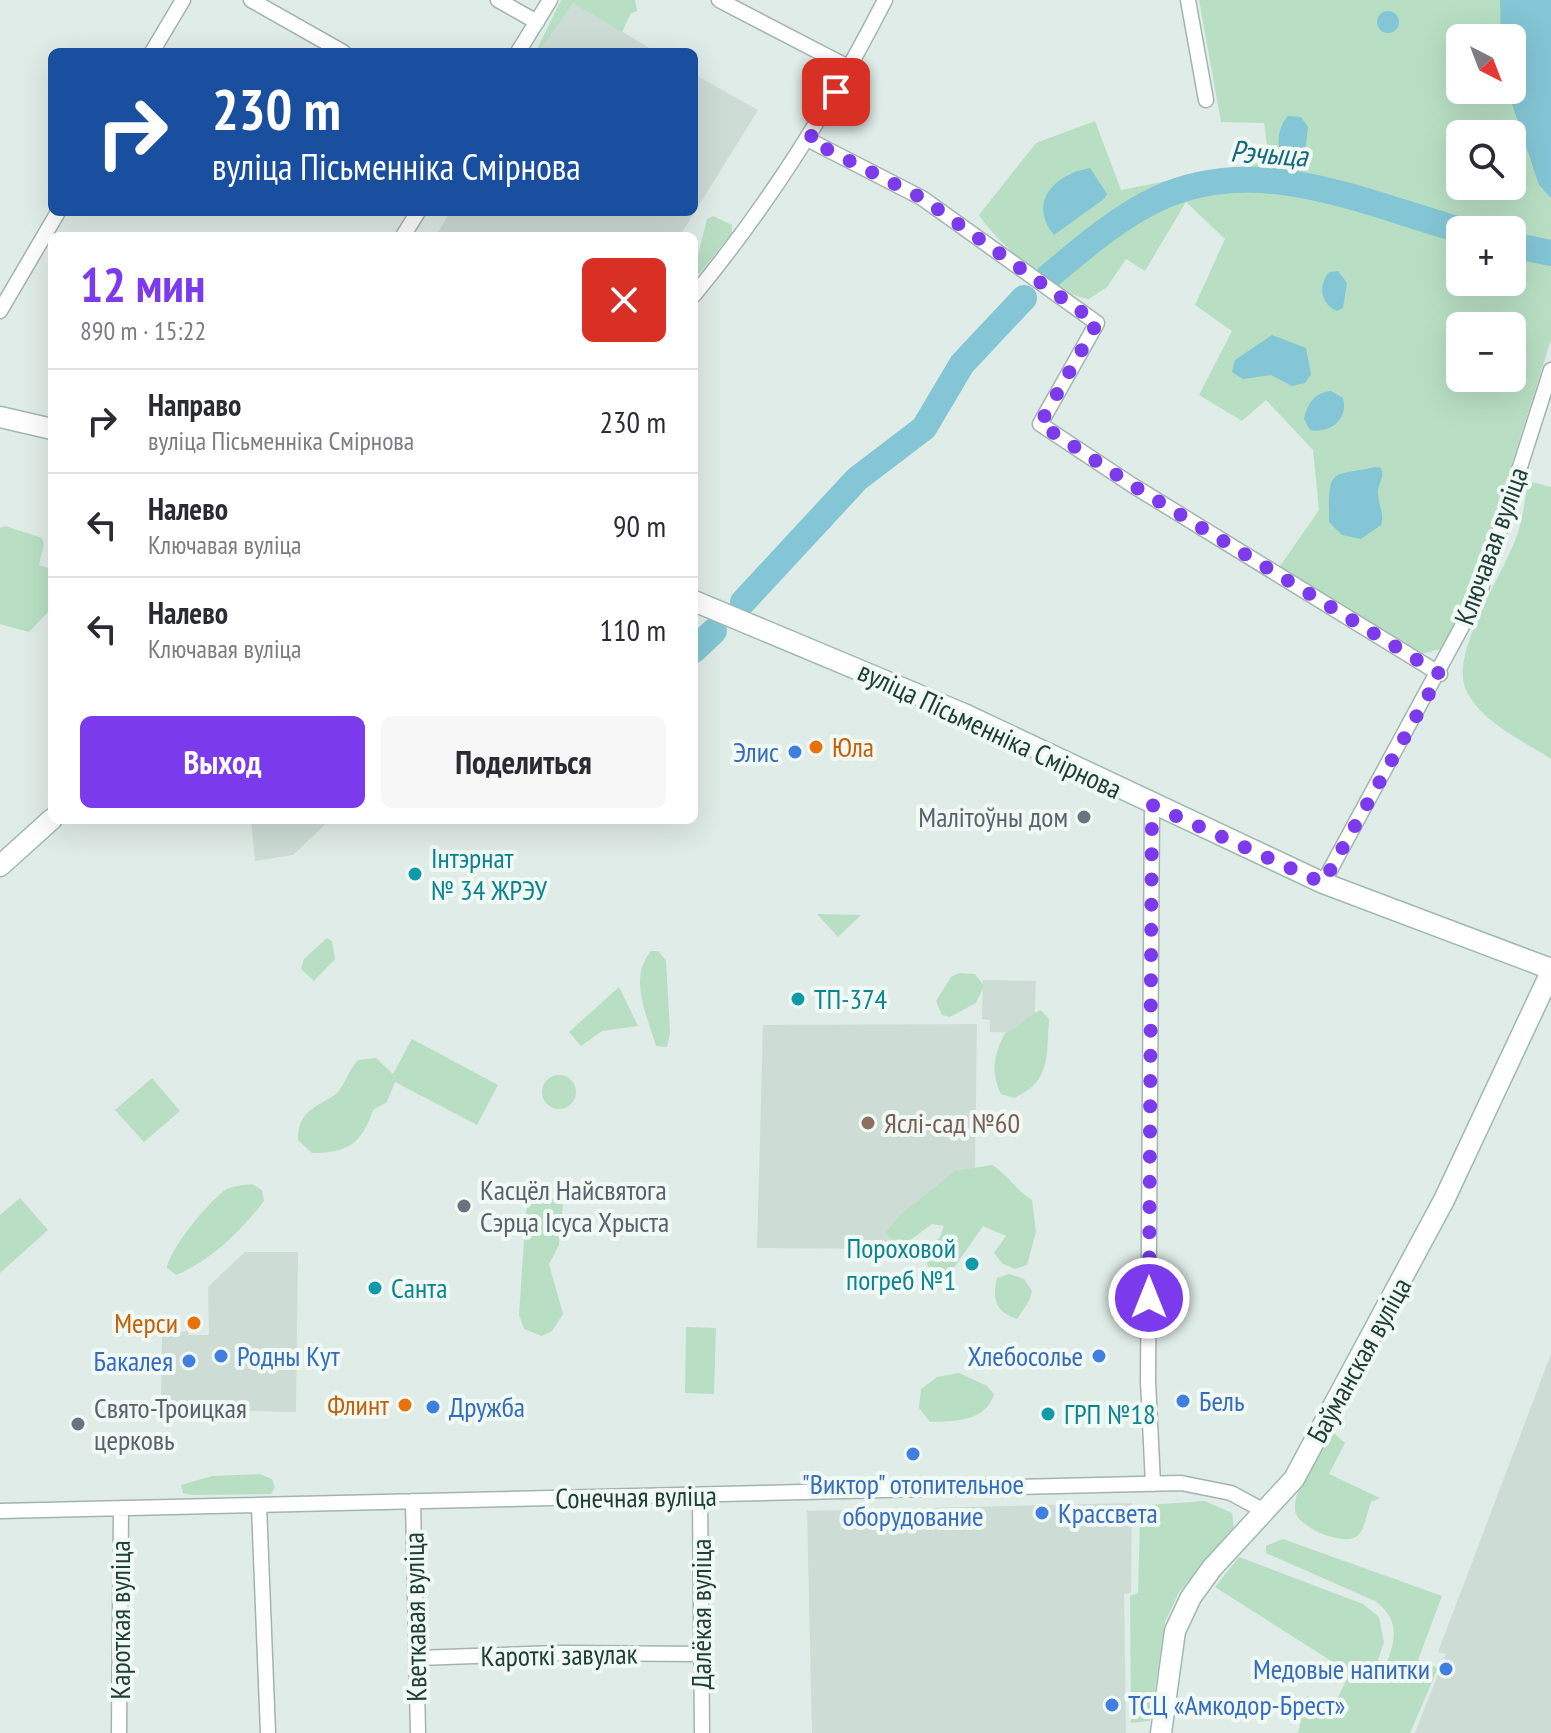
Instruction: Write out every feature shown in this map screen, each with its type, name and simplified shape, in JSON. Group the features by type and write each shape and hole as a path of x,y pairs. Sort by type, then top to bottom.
{"main road":[{"path":"0,417 48,428"},
{"name":"вуліца Пісьменніка Смірнова","path":"698,603 964,714 1323,883 1551,970"},
{"path":"0,866 48,823"},
{"name":"Баўманская вуліца","path":"1161,1733 1175,1631 1191,1597 1212,1568 1294,1479 1419,1250 1551,970"}],"street":[{"path":"154,48 183,0"},
{"path":"251,0 336,48"},
{"path":"498,0 537,22"},
{"path":"521,48 550,0"},
{"path":"719,0 850,68"},
{"path":"698,290 754,221 809,140 885,0"},
{"path":"1188,0 1206,100"},
{"path":"809,140 922,198 1097,323 1040,424 1132,485 1440,674"},
{"path":"0,311 56,216"},
{"name":"Ключавая вуліца","path":"1323,883 1440,674 1479,595 1551,370"},
{"path":"1152,805 1148,1381 1153,1484"},
{"name":"Сонечная вуліца","path":"0,1511 1153,1484 1203,1486 1231,1493 1266,1512"},
{"name":"Далёкая вуліца","path":"700,1496 702,1733"},
{"name":"Кветкавая вуліца","path":"413,1501 418,1733"},
{"path":"259,1506 268,1733"},
{"name":"Кароткая вуліца","path":"119,1733 121,1508"},
{"name":"Кароткі завулак","path":"417,1658 557,1653 702,1654"}],"shaded area":[{"path":"573,2 649,48 542,48"},
{"path":"698,76 758,110 698,207"},
{"path":"448,216 692,216 682,232 438,232"},
{"path":"251,824 326,824 293,855 255,861"},
{"path":"983,980 1036,981 1034,1033 990,1032 990,1020 982,1019"},
{"name":"Яслі-сад №60","path":"977,1024 975,1169 889,1249 757,1248 763,1025"},
{"path":"245,1252 298,1252 296,1412 161,1409 162,1334 188,1331 188,1335 209,1335 208,1287"},
{"path":"1551,1354 1551,1733 1415,1733 1446,1654 1438,1652"},
{"path":"1132,1503 1131,1593 1124,1594 1126,1733 812,1733 807,1511"}],"green space":[{"path":"561,0 635,0 637,11 631,13 622,32 573,3 542,48 538,47"},
{"path":"1199,0 1551,0 1551,340 1469,599 1444,648 1421,654 1407,651 1278,569 1319,510 1313,450 1266,400 1242,421 1199,395 1232,331 1195,305 1225,239 1186,202 1145,271 1126,259 1107,287 1089,299 1061,288 1028,266 979,215 1036,143 1095,121 1121,190 1269,161 1264,123 1221,122"},
{"path":"713,216 732,225 732,233 699,274 698,255 707,219"},
{"path":"1528,481 1551,487 1551,759 1482,712 1466,690 1463,674 1472,634 1517,535"},
{"path":"5,526 42,538 44,544 39,565 48,568 48,612 29,632 0,624 0,528"},
{"path":"817,914 861,915 838,937"},
{"path":"327,938 332,941 335,959 314,981 301,969 304,959"},
{"path":"651,951 658,951 666,960 670,1033 667,1047 656,1046 644,1010 641,973"},
{"path":"959,973 975,974 984,986 976,1003 950,1017 942,1015 936,1001 951,977"},
{"path":"619,987 638,1026 602,1031 581,1046 569,1032"},
{"path":"1041,1010 1049,1019 1047,1056 1041,1075 1035,1084 1014,1098 1001,1094 995,1078 995,1063 1005,1033"},
{"path":"412,1039 498,1085 477,1125 395,1082 387,1102 373,1110 364,1131 352,1144 335,1151 312,1153 298,1140 303,1119 315,1106 336,1094 358,1060 376,1058 393,1074"},
{"path":"559,1075 571,1080 576,1092 571,1104 559,1109 547,1104 542,1092 547,1080"},
{"path":"152,1078 180,1111 144,1142 115,1110"},
{"path":"992,1165 1032,1200 1036,1232 1027,1265 1015,1269 1003,1264 994,1253 1006,1236 983,1226 949,1275 929,1269 923,1251 940,1237 944,1226 932,1224 909,1241 890,1238 886,1232 900,1215 955,1171"},
{"path":"252,1184 262,1190 264,1201 235,1234 189,1269 176,1275 167,1268 182,1238 211,1203 227,1189"},
{"path":"532,1194 547,1195 563,1205 559,1245 549,1264 563,1314 552,1331 542,1336 524,1329 519,1315 526,1211"},
{"path":"20,1198 48,1230 0,1273 0,1215"},
{"path":"1009,1274 1024,1279 1032,1291 1017,1319 1004,1312 995,1298 997,1278"},
{"path":"686,1327 716,1328 714,1394 685,1393"},
{"path":"959,1373 987,1386 994,1394 990,1403 977,1415 968,1418 930,1422 919,1408 921,1389 937,1377"},
{"path":"1334,1433 1345,1443 1329,1474 1380,1498 1371,1502 1362,1530 1351,1539 1332,1537 1312,1529 1303,1523 1295,1510 1303,1480"},
{"path":"260,1474 272,1479 275,1487 271,1494 192,1495 183,1493 181,1485 212,1476"},
{"path":"1205,1501 1232,1513 1234,1527 1179,1592 1165,1622 1150,1721 1131,1723 1130,1596 1138,1593 1140,1518 1148,1505"},
{"path":"1283,1539 1442,1596 1418,1660 1438,1668 1410,1733 1298,1733 1307,1696 1332,1709 1350,1673 1215,1587 1239,1557 1363,1604 1379,1617 1384,1642 1378,1660 1386,1664 1394,1630 1388,1615 1375,1601 1266,1553 1266,1546"}],"water":[{"path":"1500,0 1551,0 1551,198 1539,185 1526,146 1526,120 1517,120 1512,104 1526,104 1526,24 1501,24"},
{"path":"1384,11 1392,11 1399,22 1392,33 1384,33 1377,26 1377,18"},
{"path":"1288,116 1301,117 1308,127 1304,161 1296,167 1285,164 1279,146 1279,133"},
{"path":"1090,168 1107,194 1054,235 1043,211 1049,191 1066,176"},
{"path":"1338,271 1347,283 1343,308 1337,311 1327,304 1322,288 1329,272"},
{"path":"1272,335 1306,348 1311,374 1305,383 1292,386 1271,375 1243,379 1232,372 1235,360"},
{"path":"1331,391 1343,398 1340,418 1324,430 1310,430 1304,419 1307,408 1316,396"},
{"path":"1381,468 1382,472 1378,493 1381,525 1361,539 1342,535 1329,522 1331,483 1340,474"}],"waterway":[{"name":"Рэчыца","path":"1048,277 1100,235 1157,199 1195,186 1233,180 1309,186 1446,226"},
{"name":"Рэчыца","path":"1526,248 1551,253"},
{"name":"Рэчыца","path":"743,602 857,479 924,428 962,364 1024,298"},
{"name":"Рэчыца","path":"698,646 714,631"}],"place":[{"name":"Юла","path":"816,747"},
{"name":"Элис","path":"795,752"},
{"name":"Малітоўны дом","path":"1084,817"},
{"name":"Інтэрнат № 34 ЖРЭУ","path":"415,874"},
{"name":"ТП-374","path":"798,999"},
{"name":"Яслі-сад №60","path":"868,1123"},
{"name":"Касцёл Найсвятога Сэрца Ісуса Хрыста","path":"464,1206"},
{"name":"Пороховой погреб №1","path":"972,1264"},
{"name":"Санта","path":"375,1288"},
{"name":"Мерси","path":"194,1323"},
{"name":"Родны Кут","path":"221,1356"},
{"name":"Хлебосолье","path":"1099,1356"},
{"name":"Бакалея","path":"189,1361"},
{"name":"Бель","path":"1183,1401"},
{"name":"Флинт","path":"405,1405"},
{"name":"Дружба","path":"433,1407"},
{"name":"ГРП №18","path":"1048,1414"},
{"name":"Свято-Троицкая церковь","path":"78,1424"},
{"name":"\"Виктор\" отопительное оборудование","path":"913,1454"},
{"name":"Крассвета","path":"1042,1513"},
{"name":"Медовые напитки","path":"1446,1669"},
{"name":"ТСЦ «Амкодор-Брест»","path":"1112,1705"}],"route":[{"path":"836,92 809,140 922,198 1097,323 1040,424 1132,485 1440,674 1323,883 1152,805 1149,1298"}]}
